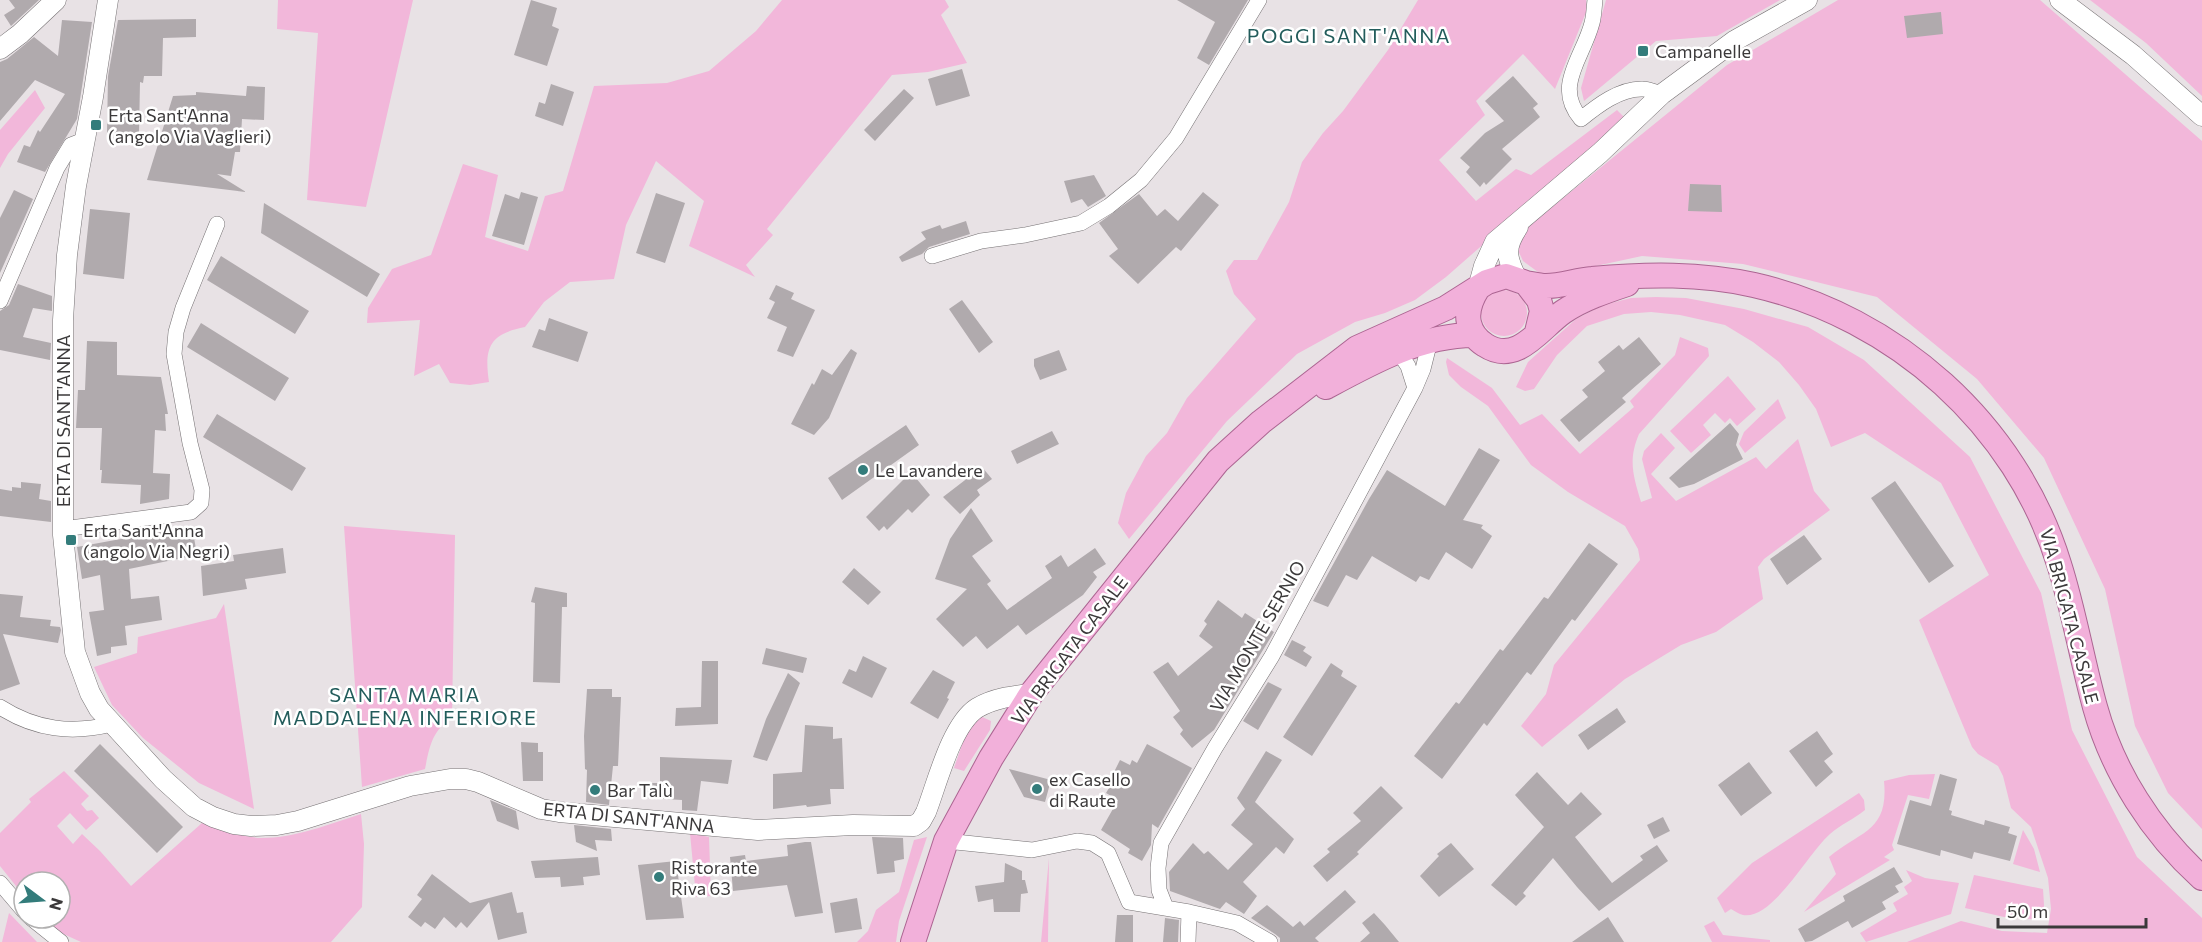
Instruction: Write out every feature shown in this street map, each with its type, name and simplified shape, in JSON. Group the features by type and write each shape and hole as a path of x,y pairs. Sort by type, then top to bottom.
{"main road":[{"name":"VIA BRIGATA CASALE","path":"1261,422 1356,370 1398,351 1430,341 1458,335 1474,335 1488,347 1499,351 1521,348 1537,332 1565,311 1608,290 1655,275"},
{"name":"VIA BRIGATA CASALE","path":"912,942 946,841 991,758 1031,694 1218,461 1261,422 1357,348 1446,308 1478,288 1506,276 1546,286 1590,279 1655,275 1706,276 1782,292 1825,306 1866,327 1904,351 1953,391 2007,456 2044,521 2066,588 2102,730 2121,771 2156,828 2202,878"},
{"path":"1521,281 1539,300 1542,311 1537,332"},
{"path":"1474,335 1469,323 1468,310 1471,298 1478,288"}],"street":[{"path":"0,48 20,34 56,0"},
{"name":"ERTA DI SANT'ANNA","path":"108,0 76,186 66,266 63,320 63,529 75,652 90,693 99,710 163,778 194,807 234,824 277,825 298,821 410,786 450,779 466,779 541,809 559,812 758,830 853,825 914,826 921,821 954,739 965,720 976,709 1006,696 1031,694"},
{"path":"932,256 981,241 1025,235 1081,222 1108,206 1141,180 1176,138 1259,0"},
{"path":"1595,0 1592,24 1569,86 1569,100 1574,111 1581,119 1622,93 1642,89 1662,94"},
{"path":"1415,388 1408,366 1398,351 1397,342 1404,332 1454,308 1478,288 1484,266 1495,242 1600,153 1662,94 1734,41 1807,0"},
{"path":"2060,0 2133,55 2202,116"},
{"path":"0,301 57,168 71,145 84,140"},
{"path":"1521,281 1506,254 1510,238 1524,218"},
{"path":"63,529 191,512 201,503 202,490 190,443 174,354 176,332 183,308 217,224"},
{"name":"VIA MONTE SERNIO","path":"1166,908 1159,890 1158,868 1161,843 1215,748 1272,656 1415,388 1423,369 1430,341"},
{"path":"0,707 38,725 59,730 87,730 112,724"},
{"path":"946,841 1032,850 1077,841 1092,843 1108,853 1128,902 1237,923 1270,942"},
{"path":"0,883 12,897"},
{"path":"1188,942 1189,912"},
{"path":"46,930 61,942"}],"shaded area":[{"path":"278,0 413,0 366,207 307,200 318,33 277,29"},
{"path":"782,0 945,0 949,7 941,15 967,63 928,72 892,75 767,229 773,235 746,265 755,277 689,246 704,201 656,161 626,225 614,279 570,282 544,302 525,327 503,334 496,339 487,360 489,382 470,385 450,383 439,364 414,376 420,320 367,323 368,308 392,269 431,255 463,164 498,175 485,237 528,251 545,196 563,191 594,86 667,83 709,71 756,31"},
{"path":"1418,0 1586,0 1587,10 1555,89 1523,54 1476,101 1485,115 1439,160 1476,201 1516,169 1531,175 1617,110 1626,119 1446,277 1415,300 1385,313 1355,322 1297,354 1227,421 1129,539 1118,523 1126,493 1146,456 1167,433 1187,398 1256,319 1234,294 1226,271 1234,260 1257,260 1289,202 1302,162 1388,50"},
{"path":"1606,0 1780,0 1717,36 1656,41 1584,101 1581,88"},
{"path":"1838,0 2040,0 2202,141 2202,829 2168,793 2135,726 2105,589 2044,458 1977,379 1877,297 1743,264 1642,256 1568,272 1542,275 1523,261 1516,246 1525,229 1727,65"},
{"path":"2090,0 2202,0 2202,96 2146,43"},
{"path":"35,90 45,108 8,154 0,168 0,130"},
{"path":"1504,290 1513,291 1521,296 1526,304 1526,322 1521,330 1513,335 1504,336 1495,335 1487,330 1482,322 1481,313 1482,304 1487,296 1495,291"},
{"path":"1631,298 1686,298 1744,309 1808,327 1864,360 1970,457 2041,593 2072,730 2137,857 2202,918 2202,942 1907,942 1961,921 2002,931 2047,933 2051,909 2048,878 2031,827 2011,808 2003,776 1998,766 1978,754 1972,747 1919,620 1989,575 1941,483 1865,433 1831,447 1816,409 1799,385 1779,362 1753,342 1725,325 1680,315 1651,312 1624,314 1587,326 1557,355 1534,389 1525,391 1516,387 1528,362 1576,319 1603,305"},
{"path":"1680,337 1708,348 1709,356 1639,434 1633,468 1641,502 1652,498 1642,459 1644,451 1661,433 1675,448 1651,474 1676,501 1756,457 1766,469 1798,439 1814,491 1830,510 1764,559 1758,567 1763,599 1716,632 1681,645 1625,679 1542,747 1521,726 1546,694 1554,665 1640,560 1638,549 1625,526 1568,492 1531,465 1488,406 1461,387 1449,375 1447,358 1492,388 1520,425 1542,414 1580,454 1634,407 1630,401 1675,355"},
{"path":"1728,376 1756,409 1737,426 1730,418 1725,423 1715,413 1703,425 1711,435 1691,453 1670,431"},
{"path":"1778,399 1786,418 1745,453 1739,444 1744,432"},
{"path":"344,526 455,535 452,719 445,723 436,734 430,747 425,769 362,787"},
{"path":"224,604 254,809 199,783 143,738 112,705 94,667 137,653 138,637 216,618"},
{"path":"980,716 991,721 990,730 964,771 954,768 967,730"},
{"path":"64,771 89,796 81,804 87,811 92,810 99,818 86,830 70,813 57,826 73,844 82,834 131,886 202,823 261,838 287,836 312,830 361,814 364,844 362,907 331,942 81,942 57,930 72,930 72,870 12,870 12,881 0,866 0,833 31,802 29,799"},
{"path":"1935,774 1929,799 1908,795 1892,845 1894,850 1884,857 1890,860 1804,912 1836,874 1829,857 1877,821 1882,811 1884,781 1909,775"},
{"path":"1859,793 1864,800 1865,810 1830,834 1821,843 1778,897 1754,914 1743,915 1731,909 1725,913 1717,898 1752,863"},
{"path":"2023,830 2034,849 2040,872 2013,864"},
{"path":"690,833 709,837 711,896 696,897"},
{"path":"927,837 899,921 896,942 857,942 868,931 876,910 899,892 914,840"},
{"path":"1049,858 1048,942 1041,942"},
{"path":"1906,870 1925,878 1959,883 1951,914 1866,942 1860,933 1897,911 1893,903 1908,894 1904,887 1912,881"},
{"path":"1974,875 2043,889 2045,920 2004,917 1965,908"},
{"path":"9,913 12,916 12,930 25,930 37,942 2,942"},
{"path":"1714,921 1723,935 1770,940 1770,942 1712,942 1704,926"}],"building":[{"path":"9,0 39,0 11,26 4,15 15,8"},
{"path":"531,0 557,8 552,26 559,29 547,66 514,55"},
{"path":"1177,0 1248,0 1209,65 1197,58 1215,22"},
{"path":"1941,12 1943,34 1907,38 1904,16"},
{"path":"196,19 196,37 163,38 162,76 144,76 143,83 140,82 139,134 107,133 108,76 118,20"},
{"path":"62,20 92,22 77,119 45,172 17,162 24,145 30,147 38,130 40,132 65,94 35,80 0,121 0,62 34,37 58,56"},
{"path":"962,69 970,96 936,106 928,79"},
{"path":"1513,76 1538,104 1533,108 1540,117 1502,149 1512,159 1486,185 1484,182 1480,187 1466,172 1470,167 1460,158 1485,133 1504,121 1485,101"},
{"path":"551,84 574,92 563,126 535,116 539,102 545,104"},
{"path":"247,86 265,87 264,120 242,119 240,152 235,152 231,176 217,174 246,192 147,180 173,96 196,95 196,92 246,96"},
{"path":"904,89 914,98 875,141 864,130"},
{"path":"1094,175 1106,196 1088,207 1082,199 1071,203 1064,181"},
{"path":"1690,184 1721,185 1722,212 1688,211"},
{"path":"14,190 33,199 0,273 0,218"},
{"path":"521,192 538,197 524,245 492,236 505,194 519,199"},
{"path":"1203,192 1219,205 1181,251 1176,247 1138,284 1109,256 1118,249 1099,223 1139,194 1157,216 1165,209 1178,221"},
{"path":"656,193 685,203 665,263 636,253"},
{"path":"264,203 380,274 367,297 261,233"},
{"path":"90,209 130,213 124,279 83,274"},
{"path":"966,221 970,234 929,247 922,254 902,262 899,257 926,239 921,232 940,225 942,229"},
{"path":"221,256 309,311 295,334 207,280"},
{"path":"18,284 52,296 52,311 33,308 23,337 51,343 50,360 0,350 0,311 9,305"},
{"path":"776,285 794,293 791,299 815,310 793,357 777,351 787,327 767,318 775,302 769,299"},
{"path":"962,300 993,342 979,353 949,309"},
{"path":"549,318 588,332 578,362 532,347 539,329 545,331"},
{"path":"201,323 289,378 275,401 187,347"},
{"path":"1639,337 1661,364 1622,398 1626,402 1579,442 1560,420 1588,397 1582,390 1605,371 1598,362 1619,345 1623,350"},
{"path":"87,341 117,342 117,375 161,377 168,414 165,414 166,431 155,430 153,473 170,474 169,499 140,504 141,485 101,483 102,428 76,428 78,390 85,390"},
{"path":"851,349 857,353 829,418 814,435 791,424 812,383 814,385 822,369 832,375"},
{"path":"1059,350 1067,370 1040,380 1034,366 1034,359"},
{"path":"217,414 306,468 292,491 203,437"},
{"path":"1730,423 1739,434 1736,445 1743,459 1694,484 1679,488 1669,478"},
{"path":"906,425 919,445 842,500 828,478"},
{"path":"1052,431 1059,444 1017,464 1011,451"},
{"path":"1479,448 1500,460 1463,520 1483,525 1481,528 1492,536 1472,569 1446,552 1429,580 1420,576 1416,582 1372,556 1357,580 1346,575 1328,607 1313,601 1387,470 1445,506"},
{"path":"982,467 992,479 977,490 980,495 960,514 943,497"},
{"path":"911,472 930,495 912,513 908,509 887,530 884,526 879,531 866,517"},
{"path":"1895,481 1954,566 1929,583 1871,498"},
{"path":"21,482 41,484 39,499 51,501 51,522 0,516 0,489 12,491 12,487 21,488"},
{"path":"971,508 993,541 972,556 991,581 987,584 1007,610 1052,578 1045,566 1061,555 1068,567 1095,548 1106,564 1093,572 1097,577 1083,595 1026,635 1018,625 987,649 976,636 963,647 936,619 967,589 935,579 950,539"},
{"path":"192,526 197,555 129,569 131,599 159,596 162,620 125,626 127,645 111,647 111,653 97,656 89,612 104,610 100,575 82,579 77,547"},
{"path":"1804,535 1822,559 1787,585 1770,559"},
{"path":"1589,543 1618,564 1575,621 1572,619 1531,675 1527,672 1487,726 1484,723 1442,779 1414,756 1456,702 1459,704 1500,649 1503,651 1544,597 1548,599"},
{"path":"283,548 286,573 245,579 247,589 203,596 201,566 234,561 233,555"},
{"path":"854,568 881,592 868,605 842,582"},
{"path":"535,587 567,593 567,607 562,607 560,683 533,682 535,603 531,602"},
{"path":"0,594 23,596 20,617 51,620 50,626 60,627 61,630 58,643 3,634 20,684 0,691"},
{"path":"1218,600 1242,618 1245,613 1274,632 1214,730 1192,748 1180,734 1183,730 1173,717 1180,711 1153,672 1168,662 1178,676 1213,647 1199,636 1207,624 1204,621"},
{"path":"1292,640 1306,647 1303,651 1312,657 1306,667 1284,655"},
{"path":"766,648 807,658 803,673 762,664"},
{"path":"863,656 887,668 872,698 842,683 849,669 856,672"},
{"path":"702,661 718,661 718,724 675,726 676,708 701,707"},
{"path":"1331,663 1343,671 1341,676 1357,686 1312,756 1283,737"},
{"path":"933,670 955,682 938,719 910,703"},
{"path":"788,673 800,683 767,761 753,757 766,719"},
{"path":"1268,682 1282,689 1258,730 1243,721"},
{"path":"587,689 612,689 612,697 621,697 618,766 613,766 609,805 586,802 587,770 585,769 584,736"},
{"path":"1617,708 1626,722 1588,750 1578,735"},
{"path":"805,725 833,727 833,739 842,738 844,789 830,789 831,804 773,809 773,774 802,772"},
{"path":"1817,731 1833,754 1824,761 1833,772 1816,787 1789,751"},
{"path":"521,742 538,743 538,752 543,752 543,781 523,781"},
{"path":"100,744 183,827 157,853 74,771"},
{"path":"1147,744 1192,768 1158,828 1152,824 1151,845 1142,861 1128,853 1130,849 1101,830 1118,800 1106,793 1116,776 1113,774 1120,760 1130,765 1132,760 1137,763"},
{"path":"1266,751 1282,760 1255,802 1294,839 1284,854 1276,847 1243,882 1257,896 1244,914 1226,902 1220,909 1170,891 1169,872 1193,843 1204,854 1208,851 1228,870 1253,844 1231,825 1245,809 1237,798"},
{"path":"660,757 732,760 728,784 701,781 697,811 682,810 682,800 646,798 648,783 660,783"},
{"path":"1749,762 1772,793 1741,816 1718,785"},
{"name":"ex Casello di Raute","path":"1009,769 1051,780 1045,802 1024,797"},
{"path":"1537,772 1568,805 1581,792 1602,814 1575,837 1612,883 1643,860 1640,856 1657,845 1668,861 1599,911 1553,858 1523,893 1526,896 1516,906 1491,885 1544,827 1515,795"},
{"path":"1940,774 1957,779 1949,810 1952,811 1951,815 1984,825 1985,820 2010,827 2008,833 2017,836 2010,861 1974,852 1972,859 1941,850 1940,856 1897,844 1910,800 1931,806"},
{"path":"1381,786 1403,808 1357,852 1359,854 1327,882 1313,866 1330,852 1327,849 1361,821 1353,813"},
{"path":"490,800 516,811 519,830 497,821"},
{"path":"1663,817 1670,831 1654,839 1647,825"},
{"path":"574,825 611,829 612,841 595,840 597,851 576,842"},
{"path":"872,837 903,838 904,859 894,861 895,872 877,874"},
{"path":"811,842 823,913 795,917 787,885 733,891 730,857 745,855 746,861 788,856 787,845"},
{"path":"1451,843 1474,869 1439,897 1420,876 1439,856 1437,854"},
{"path":"598,857 600,875 583,877 584,885 561,887 560,877 535,878 531,861"},
{"path":"676,861 684,918 646,920 638,865"},
{"path":"1005,863 1022,871 1022,880 1025,880 1028,893 1021,894 1020,912 994,912 993,899 978,902 975,886 1004,882"},
{"path":"1894,867 1903,882 1895,886 1899,892 1882,902 1886,909 1852,928 1848,921 1812,941 1805,942 1798,929 1845,901 1843,896"},
{"path":"432,874 470,903 512,892 517,913 523,912 527,933 498,940 489,902 467,928 461,922 456,928 444,917 435,929 425,922 421,927 408,917 422,899 417,895"},
{"path":"1345,890 1356,902 1315,938 1319,942 1280,942 1280,938 1251,918 1267,905 1293,927 1300,921 1304,926"},
{"path":"857,898 862,929 835,933 830,903"},
{"path":"1374,913 1399,942 1360,942 1370,933 1362,923"},
{"path":"1117,915 1133,915 1133,942 1115,942"},
{"path":"1608,917 1624,942 1572,942"},
{"path":"1165,918 1179,920 1178,942 1163,942"}],"place":[{"name":"Campanelle","path":"1643,51"},
{"name":"Erta Sant'Anna (angolo Via Vaglieri)","path":"96,125"},
{"name":"Le Lavandere","path":"863,470"},
{"name":"Erta Sant'Anna (angolo Via Negri)","path":"71,540"},
{"name":"ex Casello di Raute","path":"1037,789"},
{"name":"Bar Talù","path":"595,790"},
{"name":"Ristorante Riva 63","path":"659,877"}],"district":[{"name":"POGGI SANT'ANNA","path":"1349,35"},
{"name":"SANTA MARIA MADDALENA INFERIORE","path":"405,706"}]}
